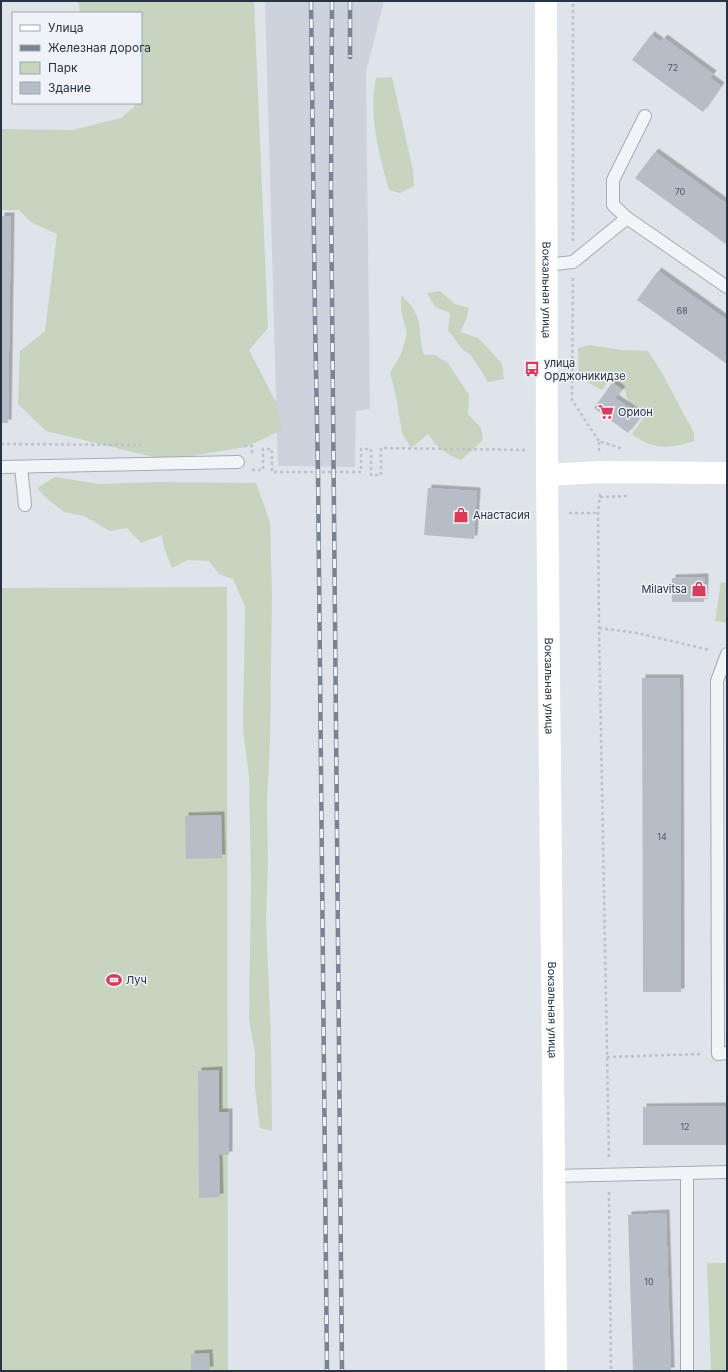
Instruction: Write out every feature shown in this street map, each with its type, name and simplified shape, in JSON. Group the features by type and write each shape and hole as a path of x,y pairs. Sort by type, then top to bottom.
{"street":[{"name":"Вокзальная улица","path":"546,1 547,475 556,1371"},
{"path":"547,475 600,472 727,473"}],"lane":[{"path":"645,116 613,180 613,205 627,218 727,287"},
{"path":"546,264 573,262 627,218"},
{"path":"1,467 238,462"},
{"path":"21,467 25,505"},
{"path":"722,1054 717,681 727,654"},
{"path":"554,1176 727,1172"},
{"path":"687,1173 687,1371"}],"path":[{"path":"573,1 572,400 599,441 600,472 598,513 599,628 611,1371"},
{"path":"599,441 628,451"},
{"path":"1,444 143,445"},
{"path":"237,446 252,446 252,454"},
{"path":"252,470 263,470 263,449 272,449 272,472 361,472 361,449 371,449 370,475 381,475 381,448 525,450"},
{"path":"599,628 637,633 727,654"},
{"path":"607,1057 722,1054"}],"shaded area":[{"path":"265,1 384,1 366,72 370,409 356,411 355,467 278,466"}],"green space":[{"path":"78,1 254,1 268,328 249,350 277,404 282,430 246,447 166,460 46,431 18,404 20,351 45,331 57,234 32,223 19,210 1,210 1,129 72,130 121,118 134,107 135,104 142,104 142,12 80,12"},
{"path":"392,77 413,170 414,186 400,193 389,190 378,149 373,106 376,78"},
{"path":"440,291 455,304 469,308 466,320 460,332 478,338 489,349 502,364 504,379 488,382 471,355 462,349 448,330 450,313 435,307 427,293"},
{"path":"401,295 413,308 417,317 424,355 435,355 448,363 469,395 468,414 481,428 483,440 461,460 442,450 428,434 411,448 402,433 396,396 390,373 401,354 407,334 401,310"},
{"path":"590,345 621,350 648,351 662,373 694,433 694,441 670,447 647,443 632,434 648,412 632,405 627,399 625,390 610,379 602,390 579,378 578,348"},
{"path":"55,477 98,484 157,482 256,483 270,522 272,593 266,918 271,1041 272,1131 260,1128 255,1088 255,1052 249,1020 251,884 249,776 243,731 245,606 233,579 219,574 209,561 188,560 172,568 164,548 162,535 141,543 127,528 110,531 84,516 64,512 45,497 37,488"},
{"path":"721,582 727,583 727,623 715,621"},
{"name":"Луч","path":"227,587 228,1371 1,1371 1,588"},
{"path":"707,1263 727,1263 727,1371 711,1371"}],"building":[{"path":"651,35 661,42 664,38 713,74 710,78 721,86 703,112 632,60"},
{"path":"655,152 727,204 727,245 635,178"},
{"path":"1,216 11,216 8,423 1,423"},
{"path":"658,271 727,320 727,364 637,300"},
{"path":"612,383 622,390 615,398 641,416 628,433 594,408"},
{"path":"428,488 477,491 474,539 424,535"},
{"path":"705,577 704,602 672,602 672,578"},
{"path":"642,678 680,678 681,992 643,992"},
{"path":"221,815 222,858 186,859 185,816"},
{"path":"219,1070 219,1112 229,1112 229,1155 219,1155 220,1197 199,1198 198,1071"},
{"path":"727,1106 727,1145 643,1145 643,1107"},
{"path":"666,1213 671,1371 633,1371 628,1215"},
{"path":"209,1353 210,1370 191,1371 191,1354"}],"railway":[{"path":"311,1 318,472 327,1371"},
{"path":"332,1 331,189 342,1371"},
{"path":"350,1 350,57"}],"place":[{"name":"улица Орджоникидзе","path":"532,369"},
{"name":"Орион","path":"606,412"},
{"name":"Анастасия","path":"461,515"},
{"name":"Milavitsa","path":"699,589"},
{"name":"Луч","path":"114,980"}]}
